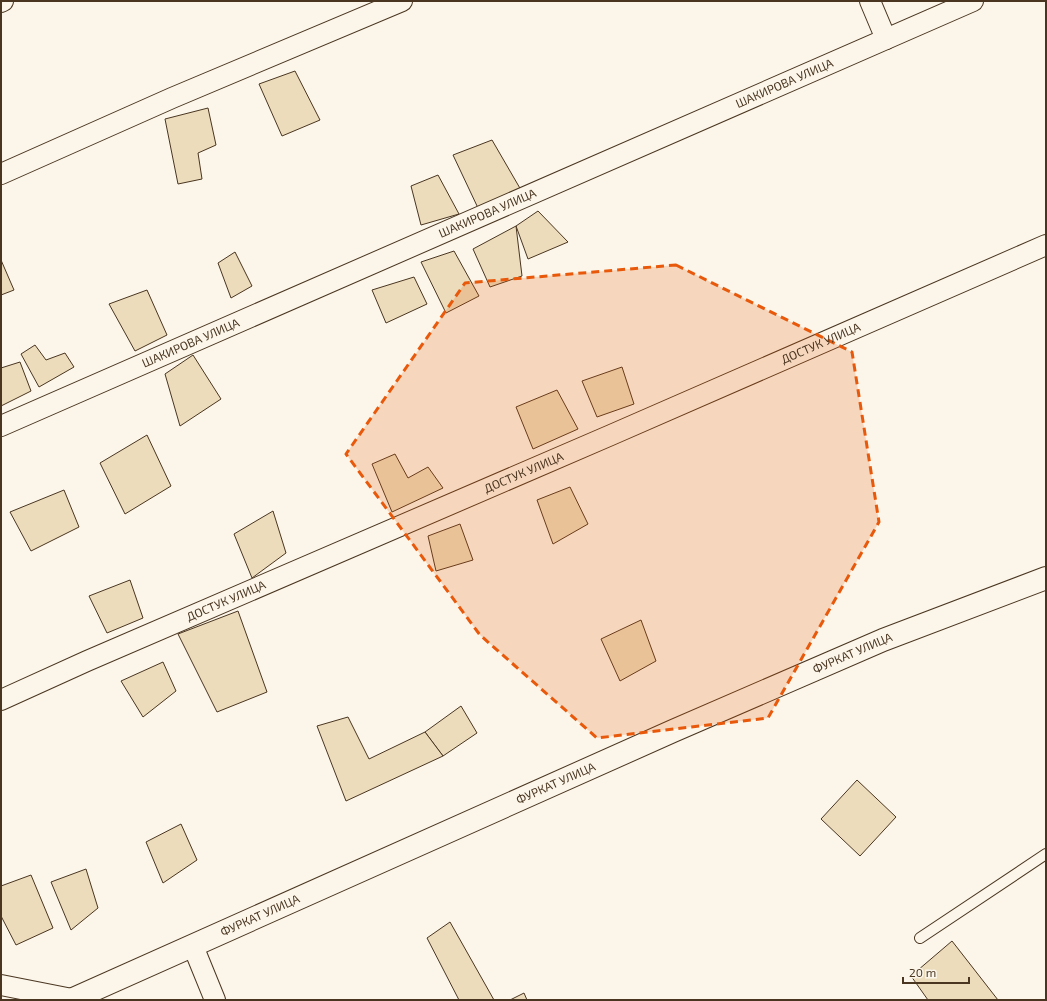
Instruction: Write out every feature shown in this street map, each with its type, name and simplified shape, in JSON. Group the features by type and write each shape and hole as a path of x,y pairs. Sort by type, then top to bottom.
{"highway":[{"name":"ФУРКАТ УЛИЦА","path":"71,1000 95,995 192,946 876,643 1046,578"}],"street":[{"path":"1,174 172,98 402,1"},
{"path":"870,1 886,39"},
{"name":"ШАКИРОВА УЛИЦА","path":"1,426 973,1"},
{"name":"ДОСТУК УЛИЦА","path":"1,700 94,658 1046,245"},
{"path":"192,946 215,1000"},
{"path":"1,985 71,1000"}],"lane":[{"path":"920,938 1046,854"}],"highlighted area":[{"path":"676,265 852,352 879,522 768,718 597,738 480,635 346,454 465,283"}],"building":[{"path":"295,71 320,120 282,136 259,84"},
{"path":"208,108 216,145 198,153 202,179 178,184 165,119"},
{"path":"492,140 521,190 478,208 453,155"},
{"path":"438,175 459,214 421,225 411,186"},
{"path":"538,211 568,242 528,259 516,226"},
{"path":"516,226 522,276 490,287 473,249"},
{"path":"454,251 479,296 446,313 421,262"},
{"path":"235,252 252,286 231,298 218,263"},
{"path":"1,260 14,290 1,295"},
{"path":"414,277 427,304 386,323 372,290"},
{"path":"147,290 167,335 135,351 109,304"},
{"path":"35,345 46,360 65,353 74,367 39,387 21,354"},
{"path":"193,355 221,399 180,426 165,374"},
{"path":"20,362 31,391 1,406 1,368"},
{"path":"622,367 634,404 597,417 582,381"},
{"path":"557,390 578,429 533,449 516,407"},
{"path":"147,435 171,486 125,514 100,463"},
{"path":"395,454 408,478 428,467 443,488 392,512 372,464"},
{"path":"570,487 588,524 553,544 537,500"},
{"path":"64,490 79,527 31,551 10,512"},
{"path":"273,511 286,553 252,578 234,534"},
{"path":"460,524 473,560 436,571 428,536"},
{"path":"130,580 143,618 107,633 89,596"},
{"path":"238,611 267,692 217,712 178,634"},
{"path":"641,620 656,661 620,681 601,639"},
{"path":"163,662 176,691 143,717 121,681"},
{"path":"461,706 477,733 443,756 425,732"},
{"path":"348,717 369,759 425,732 443,756 346,801 317,726"},
{"path":"857,780 896,817 860,856 821,819"},
{"path":"181,824 197,860 163,883 146,842"},
{"path":"86,869 98,908 71,930 51,882"},
{"path":"31,875 53,928 16,945 1,916 1,886"},
{"path":"450,922 494,1000 459,1000 427,938"},
{"path":"952,941 998,1000 928,1000 911,976"},
{"path":"524,993 527,1000 510,1000"}]}
